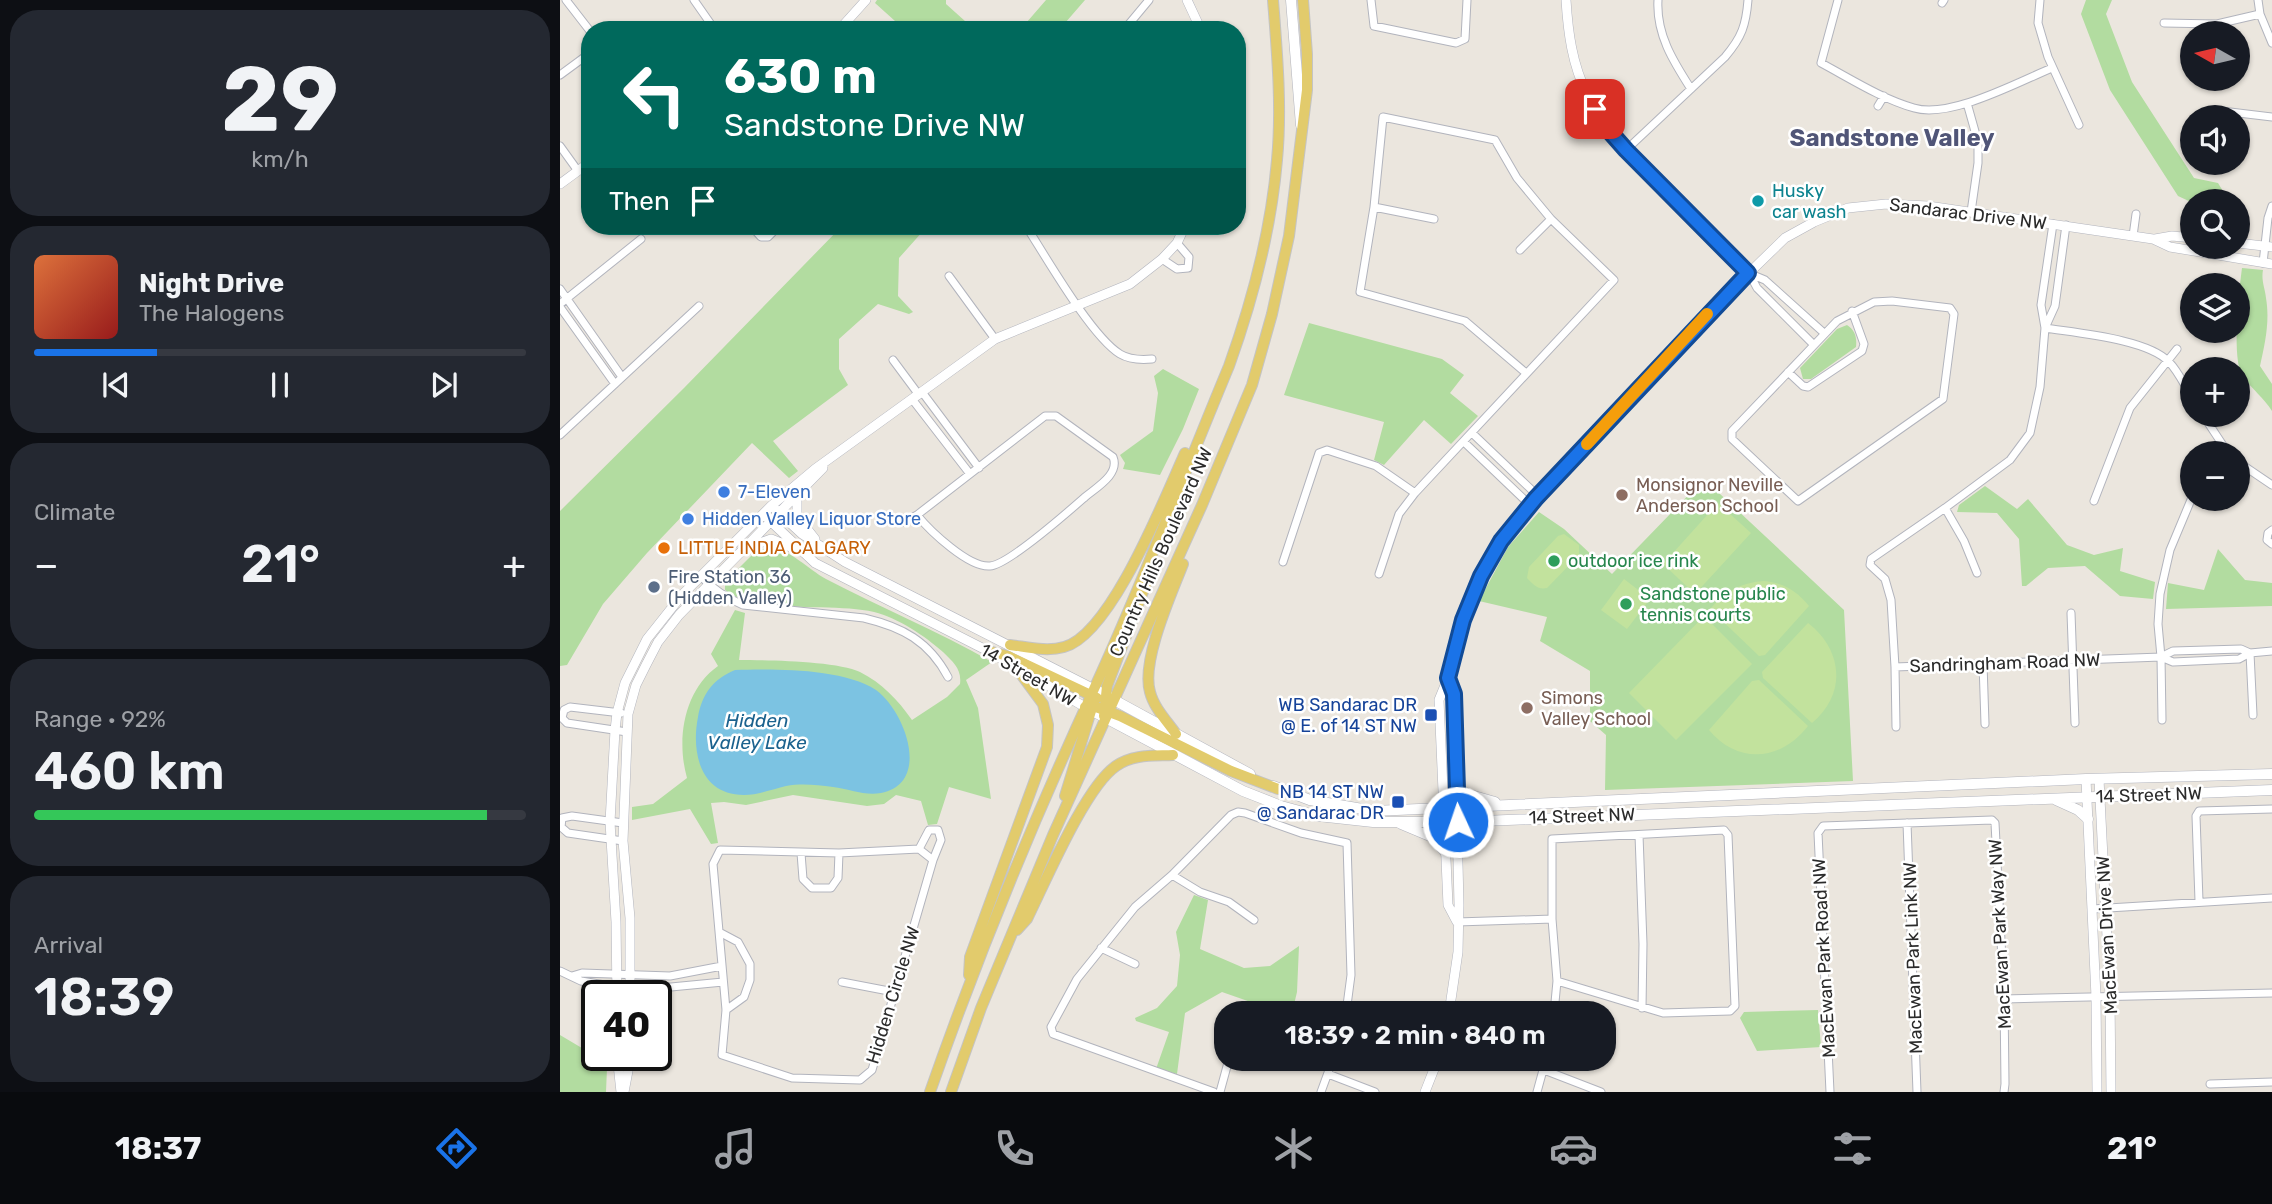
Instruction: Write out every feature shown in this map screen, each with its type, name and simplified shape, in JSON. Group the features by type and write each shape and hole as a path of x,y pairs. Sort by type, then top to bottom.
{"main road":[{"path":"1099,703 1215,415 1255,291 1277,159 1278,94 1273,0"},
{"name":"Country Hills Boulevard NW","path":"930,1092 968,984 1042,803 1099,703 1202,505 1252,385 1272,314 1289,236 1301,126 1292,0"},
{"path":"1301,126 1307,90 1303,0"},
{"path":"1010,645 1042,649 1064,648 1087,633 1108,608 1153,523 1205,410 1229,366"},
{"path":"1176,734 1158,709 1150,692 1150,663 1174,588 1200,523 1202,505"},
{"path":"988,651 1008,656 1231,771 1278,789"},
{"path":"968,984 970,957 1046,747 1048,725 1043,704 1018,670"},
{"name":"Country Hills Boulevard NW","path":"951,1092 981,1008 1054,835 1099,703"},
{"name":"14 Street NW","path":"1099,703 1176,734 1278,789 1310,800 1374,811 2086,779 2272,774"},
{"name":"14 Street NW","path":"1099,703 1174,755 1243,792 1318,816 1373,822 1458,822 2272,790"},
{"path":"1010,937 1027,919 1092,793 1110,772 1118,765 1141,756 1174,755"},
{"path":"1457,787 1467,794 1503,805"},
{"path":"2049,797 2071,806 2088,819"},
{"path":"1397,822 1432,837 1446,853"}],"street":[{"path":"566,0 582,21"},
{"path":"694,0 709,21"},
{"path":"848,21 866,0"},
{"path":"1132,21 1149,0"},
{"path":"1187,0 1197,21"},
{"path":"1371,0 1374,26 1456,43 1465,39 1467,0"},
{"path":"1566,0 1569,38 1586,93 1604,125 1748,273 1757,288 1814,344"},
{"path":"1658,0 1661,30 1672,59 1692,89"},
{"path":"1626,150 1725,57 1739,40 1746,20 1748,0"},
{"path":"1838,0 1821,63 1884,96 1916,109 1944,110 2052,68"},
{"path":"2040,0 2039,23 2052,68 2079,125"},
{"path":"2258,0 2260,14 2272,43"},
{"path":"2164,23 2217,24 2260,14"},
{"path":"560,75 581,60"},
{"path":"1878,106 1884,96"},
{"path":"1966,103 1978,142 1971,212"},
{"path":"2250,114 2272,117"},
{"path":"1378,573 1399,514 1415,493 1614,280 1550,219 1517,178 1495,140 1382,117 1374,207 1360,292 1465,321 1526,373"},
{"path":"560,146 578,172"},
{"path":"560,184 581,170"},
{"name":"Sandarac Drive NW","path":"1444,822 1439,700 1448,678 1463,620 1481,576 1501,541 1538,496 1748,273 1785,238 1848,208 1886,204 2066,225 2153,239 2170,247 2267,263"},
{"path":"2267,263 2268,218 2272,206"},
{"path":"1374,207 1434,219"},
{"path":"2133,236 2136,214"},
{"path":"1520,250 1550,219"},
{"name":"Sandringham Road NW","path":"2053,224 2041,305 2045,328 2040,387 2030,433 2010,460 1871,559 1871,565 1885,579 1891,600 1895,667 2161,657 2174,651 2272,651"},
{"name":"Sandringham Road NW","path":"2045,328 2055,306 2066,225"},
{"path":"1032,235 1105,340 1121,354 1137,360 1152,359"},
{"path":"630,980 630,918 623,841 628,714 636,685 658,642 679,615 746,548 775,509 839,452 995,339 1130,284 1177,243 1181,235"},
{"name":"Sandarac Drive NW","path":"2153,239 2180,237"},
{"path":"562,303 641,239"},
{"path":"1161,258 1177,269 1188,268 1189,257 1177,243"},
{"path":"2250,245 2269,247"},
{"path":"1748,273 1765,279 1824,333"},
{"path":"949,276 995,339"},
{"path":"560,289 562,303 615,384"},
{"path":"1874,302 1950,308 1954,314 1943,399 1798,501 1732,439 1732,431 1824,333 1852,311 1874,302"},
{"path":"562,303 622,377"},
{"path":"560,435 699,306"},
{"path":"1788,372 1803,386 1808,387 1862,351 1864,344 1852,311"},
{"path":"2045,328 2122,341 2169,361 2180,378"},
{"path":"2094,501 2130,408 2177,349"},
{"path":"893,360 970,474"},
{"path":"918,395 979,468"},
{"path":"904,522 917,516 1045,415 1056,416 1112,457 1115,463 1114,471 1048,528 999,564 988,567 957,552 930,532 917,516"},
{"path":"1472,433 1538,496"},
{"path":"1464,442 1530,505"},
{"path":"1283,562 1320,453 1327,450 1376,466 1415,493"},
{"path":"775,509 797,495 839,452"},
{"path":"2250,469 2272,485"},
{"path":"797,495 797,516 826,551"},
{"path":"1945,508 1964,541 1977,573"},
{"name":"14 Street NW","path":"775,509 826,551 950,617 1010,645 1099,703"},
{"path":"2162,720 2158,624 2160,594 2169,550 2186,511"},
{"path":"617,980 610,822 615,730 625,683 647,639 677,601 701,576 767,518"},
{"name":"14 Street NW","path":"767,518 804,554 836,575 988,651 1018,670 1099,703"},
{"path":"2272,530 2268,533 2267,540 2272,544"},
{"path":"746,548 771,539 804,554"},
{"path":"701,576 725,597 743,605 881,622 922,642 939,660 948,677"},
{"path":"2071,613 2075,723"},
{"path":"2250,653 2253,715"},
{"path":"1983,663 1985,724"},
{"path":"1895,667 1896,727"},
{"name":"Sandarac Drive NW","path":"1448,678 1454,694 1458,822"},
{"path":"627,732 567,723 562,718 564,710 570,707 628,714"},
{"name":"MacEwan Drive NW","path":"2086,779 2096,997 2097,1092"},
{"name":"MacEwan Drive NW","path":"2099,779 2110,996 2111,1092"},
{"path":"2199,901 2196,816 2199,811 2272,809"},
{"path":"1214,1092 1053,1034 1051,1027 1077,979 1135,907 1172,875 1231,816 1238,812 1245,813 1301,834 1347,843 1351,975 1348,1001"},
{"path":"623,822 572,816 562,818 561,827 568,833 623,841"},
{"name":"MacEwan Park Way NW","path":"1823,826 1992,820 1995,823 2004,999 2004,1092"},
{"path":"1444,822 1448,905 1457,922"},
{"path":"1451,1001 1458,952 1458,822"},
{"name":"MacEwan Park Link NW","path":"1907,823 1917,1092"},
{"name":"MacEwan Park Road NW","path":"1823,826 1818,833 1830,1092"},
{"name":"Hidden Circle NW","path":"929,830 938,830 942,840 933,860 872,1070 860,1080 792,1078 722,1055 726,1010 713,864 720,850 839,853 919,849 929,830"},
{"path":"1555,1001 1557,981 1552,919 1552,839 1724,830 1728,835 1735,1006 1730,1011 1663,1013 1557,981"},
{"path":"1639,835 1643,944 1642,1008"},
{"path":"919,849 933,860"},
{"path":"801,853 803,878 812,888 831,888 838,878 839,853"},
{"path":"1172,875 1200,892 1229,902 1254,920"},
{"path":"2092,909 2272,898"},
{"path":"1457,922 1552,919"},
{"path":"721,933 738,942 750,964 750,980 744,997 726,1010"},
{"path":"1101,948 1136,964"},
{"path":"572,976 582,973 670,976 722,966"},
{"path":"560,971 581,981"},
{"path":"672,987 723,982"},
{"path":"842,982 894,992"},
{"path":"2004,999 2272,993"},
{"path":"619,1071 622,1092"},
{"path":"622,1092 626,1071"},
{"path":"1220,1092 1226,1071"},
{"path":"1321,1092 1329,1071"},
{"path":"1425,1092 1433,1071"},
{"path":"1537,1092 1544,1071"},
{"path":"1547,1071 1601,1092"},
{"path":"1328,1074 1375,1092"},
{"path":"2210,1084 2272,1082"}],"green space":[{"path":"877,0 946,0 946,4 965,21 895,21 875,3"},
{"path":"1046,0 1085,0 1067,21 1028,21"},
{"path":"2086,0 2112,0 2106,14 2132,82 2180,156 2180,175 2192,175 2194,178 2218,183 2222,189 2180,189 2180,197 2178,196 2110,90 2081,14"},
{"path":"833,235 920,235 899,258 898,296 913,312 909,314 878,304 839,339 839,369 848,385 773,441 798,471 789,478 752,443 647,553 603,604 567,665 560,666 560,511"},
{"path":"2242,268 2263,270 2267,315 2260,366 2272,384 2272,411 2250,385 2250,357 2237,357 2237,343 2250,343 2250,273 2241,273"},
{"path":"1309,323 1442,359 1464,375 1450,393 1478,416 1451,444 1424,420 1384,465 1374,460 1384,422 1284,395"},
{"path":"1847,325 1855,334 1856,347 1811,379 1803,379 1800,368 1837,329"},
{"path":"1163,369 1199,389 1183,429 1160,475 1123,469 1125,463 1120,455 1153,431 1158,393 1154,376"},
{"path":"1704,479 1844,610 1853,781 1605,790 1606,735 1590,721 1590,671 1540,641 1547,617 1479,601 1508,547 1539,512 1564,529 1612,574"},
{"path":"1985,486 2017,509 2028,499 2067,545 2094,555 2123,548 2120,571 2155,582 2153,599 2120,596 2085,566 2048,568 2026,586 2022,586 2019,539 1997,513 1957,512 1959,505"},
{"path":"1718,503 1751,533 1695,594 1663,564"},
{"name":"outdoor ice rink","path":"1564,534 1579,545 1579,555 1547,588 1539,588 1527,578 1529,567 1558,536"},
{"path":"770,547 792,556 826,579 992,662 966,680 978,708 991,799 949,787 937,824 928,825 921,801 896,795 884,804 867,806 793,795 746,805 711,803 718,843 711,844 690,809 632,820 632,807 653,804 687,778 682,747 690,702 706,676 718,666 711,654 735,610 745,613 739,660 819,663 849,668 875,681 912,720 947,697 960,684 958,670 943,652 911,628 883,615 857,609 756,603 725,590 725,582 755,552"},
{"path":"2218,549 2245,580 2272,583 2272,606 2166,609 2168,583 2204,590"},
{"name":"Sandstone public tennis courts","path":"1624,579 1650,599 1627,629 1601,610"},
{"path":"1764,581 1790,589 1809,606 1765,655 1759,656 1710,609 1734,589 1748,583"},
{"path":"1704,616 1752,664 1676,740 1629,693"},
{"path":"1808,623 1828,646 1836,672 1831,699 1812,723 1763,678 1762,672"},
{"path":"1759,680 1808,726 1797,738 1772,752 1746,753 1720,741 1709,730 1752,681"},
{"path":"1194,895 1208,900 1200,949 1244,968 1270,966 1299,946 1295,1001 1248,1001 1222,992 1185,1013 1177,1074 1156,1069 1169,1032 1136,1021 1135,1018 1157,1008 1177,986 1180,955 1176,932"},
{"path":"1818,1010 1821,1047 1757,1051 1740,1018 1744,1012"},
{"path":"560,1035 581,1047 581,1071 607,1071 606,1092 560,1092"}],"water":[{"name":"Hidden Valley Lake","path":"735,670 807,671 845,677 876,690 887,700 904,729 909,762 906,776 897,787 875,794 809,785 786,786 744,795 717,788 708,780 702,769 696,744 696,730 702,701 710,688 720,678"}],"slow traffic":[{"path":"1587,444 1707,314"}],"place":[{"name":"Husky car wash","path":"1758,201"},
{"name":"7-Eleven","path":"724,492"},
{"name":"Monsignor Neville Anderson School","path":"1622,495"},
{"name":"Hidden Valley Liquor Store","path":"688,519"},
{"name":"LITTLE INDIA CALGARY","path":"664,548"},
{"name":"outdoor ice rink","path":"1554,561"},
{"name":"Fire Station 36 (Hidden Valley)","path":"654,587"},
{"name":"Sandstone public tennis courts","path":"1626,604"},
{"name":"Simons Valley School","path":"1527,708"},
{"name":"WB Sandarac DR @ E. of 14 ST NW","path":"1431,715"},
{"name":"NB 14 ST NW @ Sandarac DR","path":"1398,802"}],"district":[{"name":"Sandstone Valley","path":"1892,138"}],"route":[{"path":"1458,822 1454,694 1448,678 1463,620 1481,576 1501,541 1536,498 1748,273 1626,150 1604,125 1595,109"}]}
